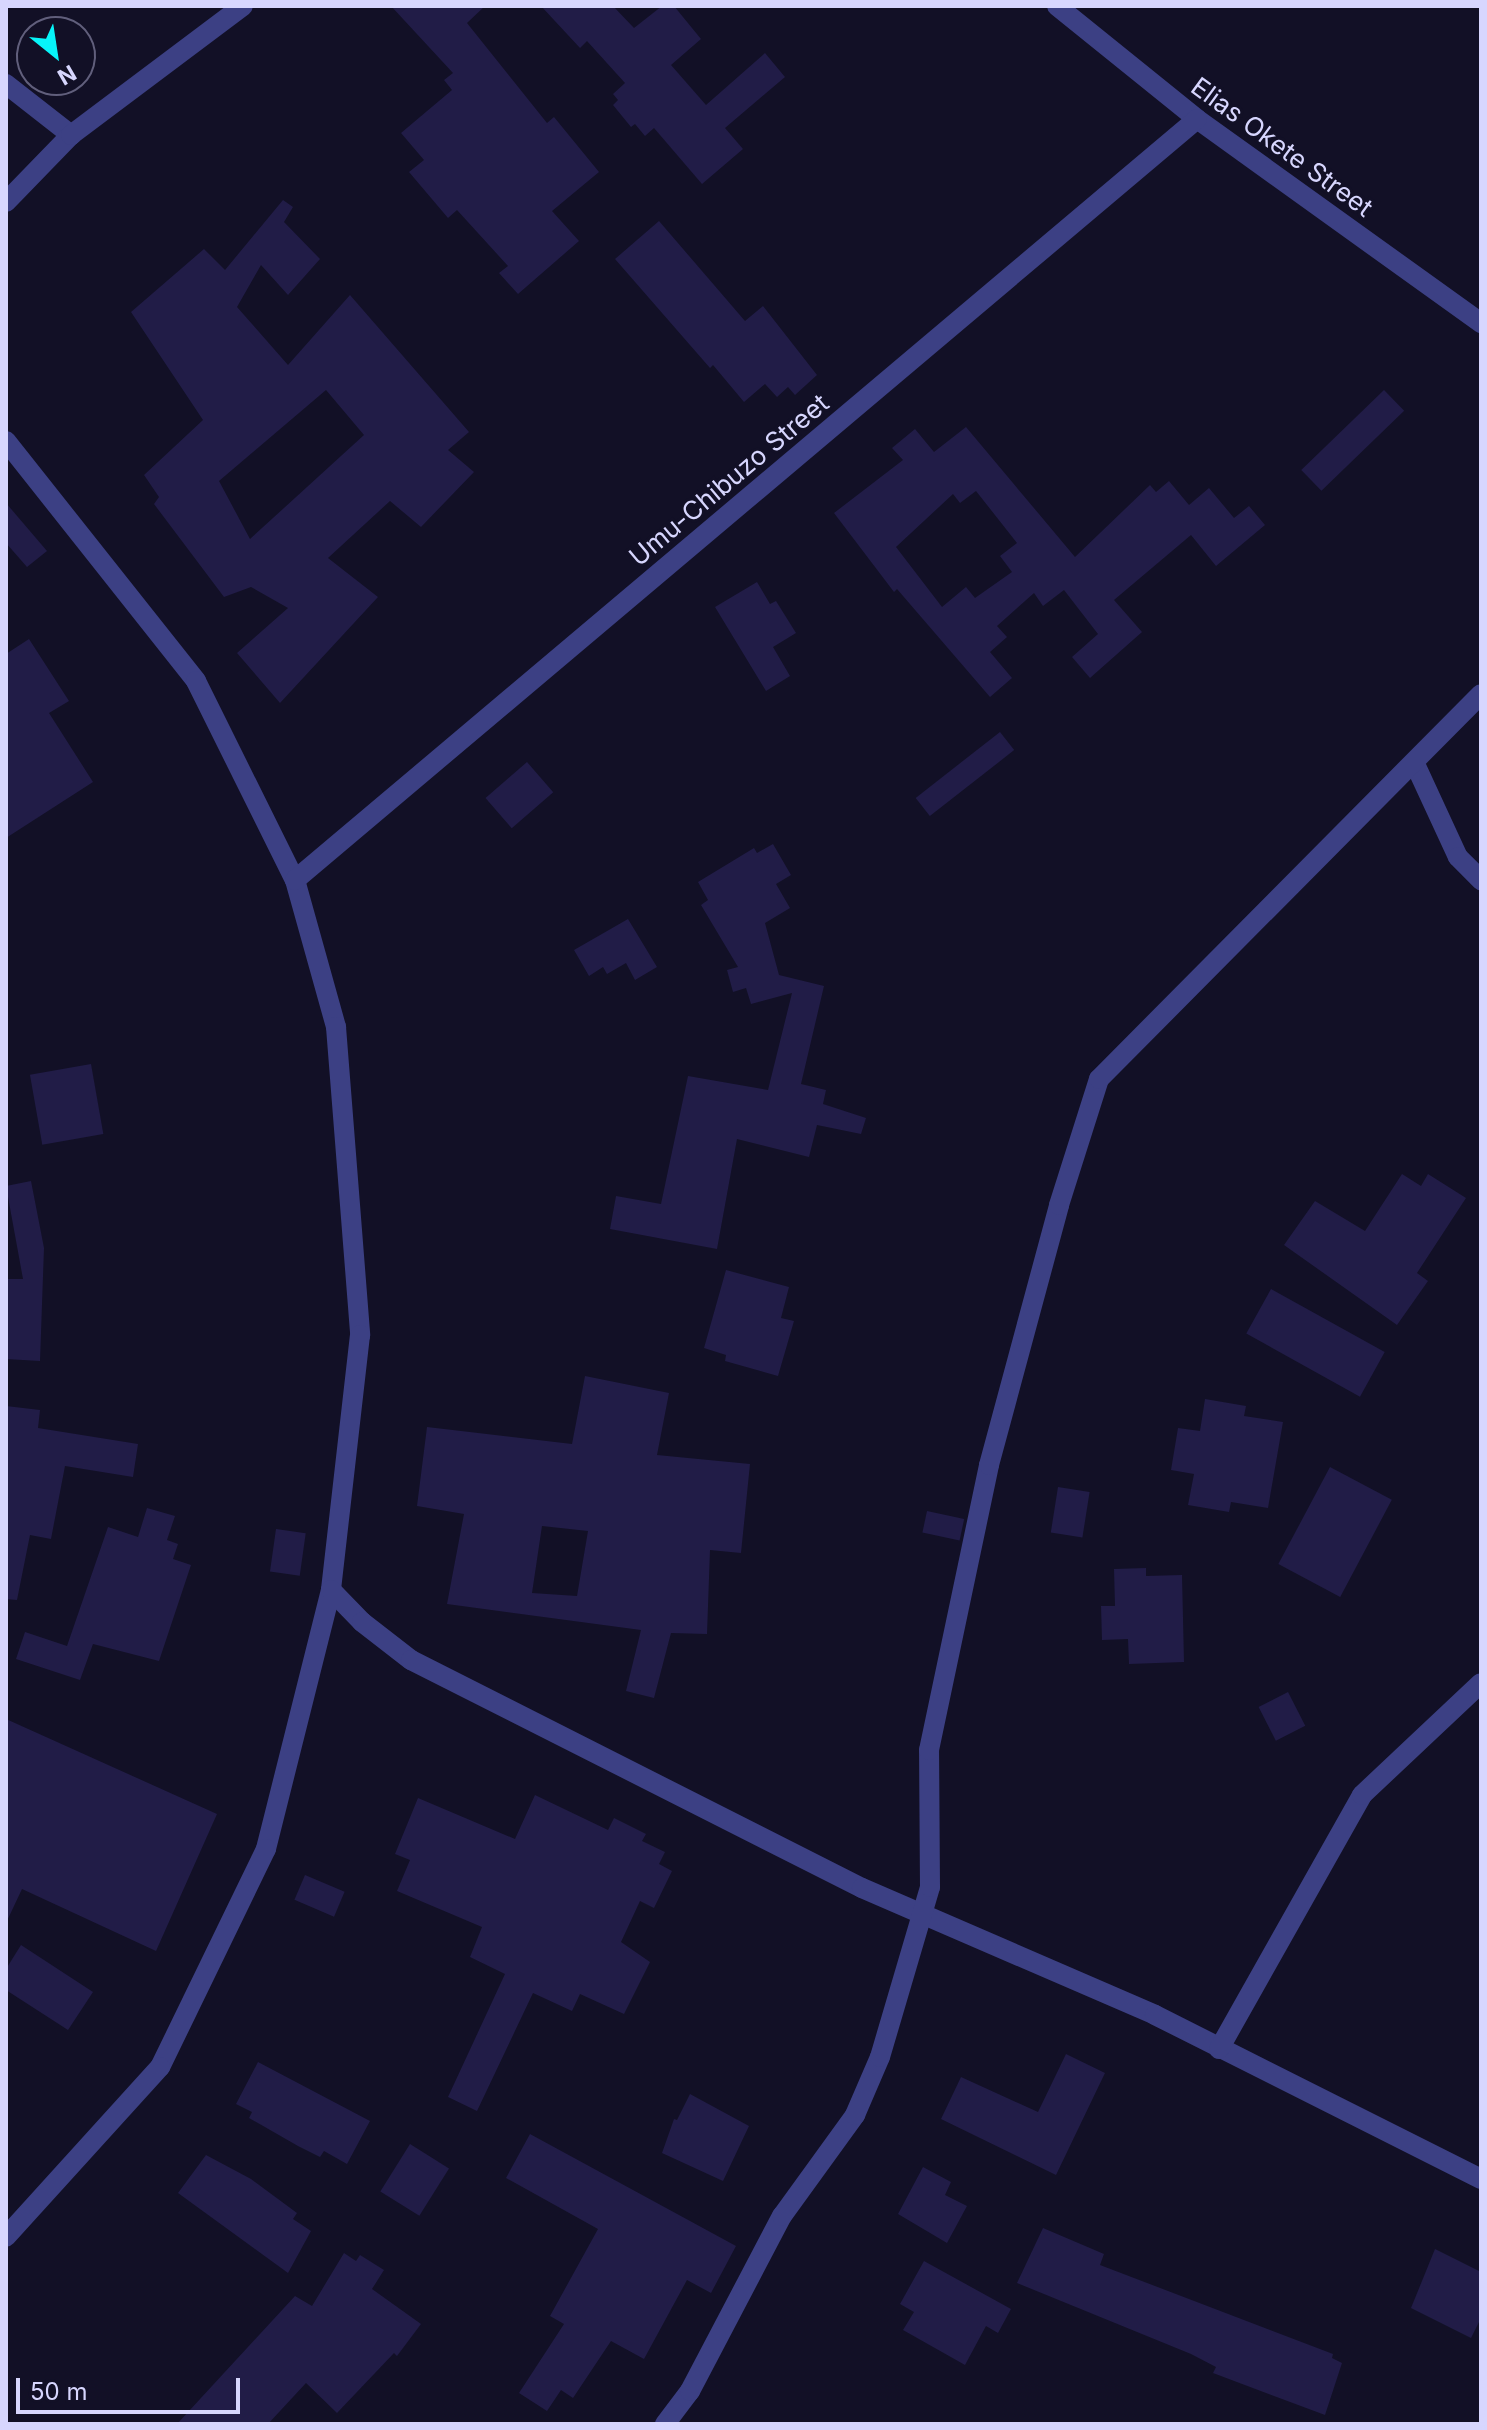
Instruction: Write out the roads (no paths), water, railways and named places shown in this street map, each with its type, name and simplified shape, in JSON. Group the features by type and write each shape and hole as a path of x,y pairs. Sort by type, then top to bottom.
{"street":[{"path":"6,202 71,135 243,6"},
{"name":"Elias Okete Street","path":"1057,6 1197,119 1481,323"},
{"path":"6,84 71,135"},
{"name":"Umu-Chibuzo Street","path":"295,880 1197,119"},
{"path":"6,441 196,681 295,880 336,1027 360,1335 331,1590 266,1849 160,2067 6,2237"},
{"path":"665,2424 690,2391 782,2216 855,2115 880,2057 924,1915 932,1826 929,1750 989,1465 1059,1205 1099,1079 1415,764 1481,694"},
{"path":"1415,764 1458,857 1481,880"},
{"path":"331,1590 362,1622 411,1660 924,1915 1155,2015 1481,2179"},
{"path":"1219,2049 1362,1795 1481,1683"}]}
